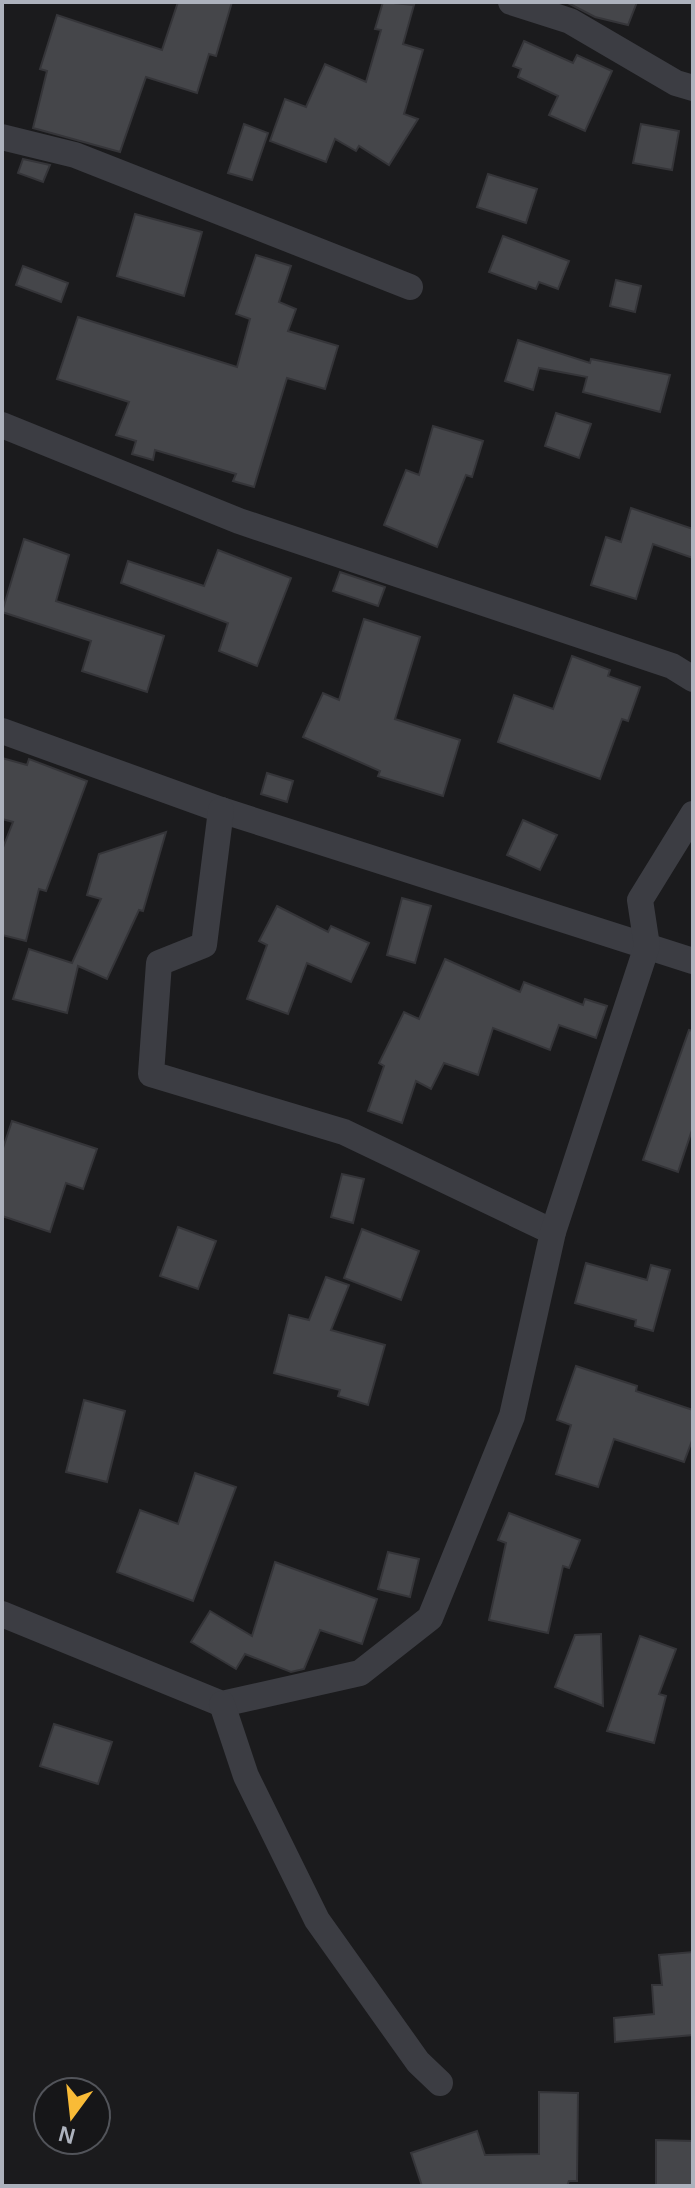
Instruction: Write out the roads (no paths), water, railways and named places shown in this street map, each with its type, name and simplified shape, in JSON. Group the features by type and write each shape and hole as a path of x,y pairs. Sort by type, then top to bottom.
{"street":[{"path":"511,2 570,21 676,83 693,88"},
{"path":"2,137 75,155 410,287"},
{"path":"2,425 239,521 672,666 693,679"},
{"path":"2,731 221,810 693,961"},
{"path":"221,810 204,945 159,963 151,1074 344,1132 553,1232"},
{"path":"2,1614 222,1704 360,1673 430,1618 512,1416 553,1232 647,946 640,900 693,814"},
{"path":"222,1704 246,1776 317,1920 418,2062 440,2083"}]}
